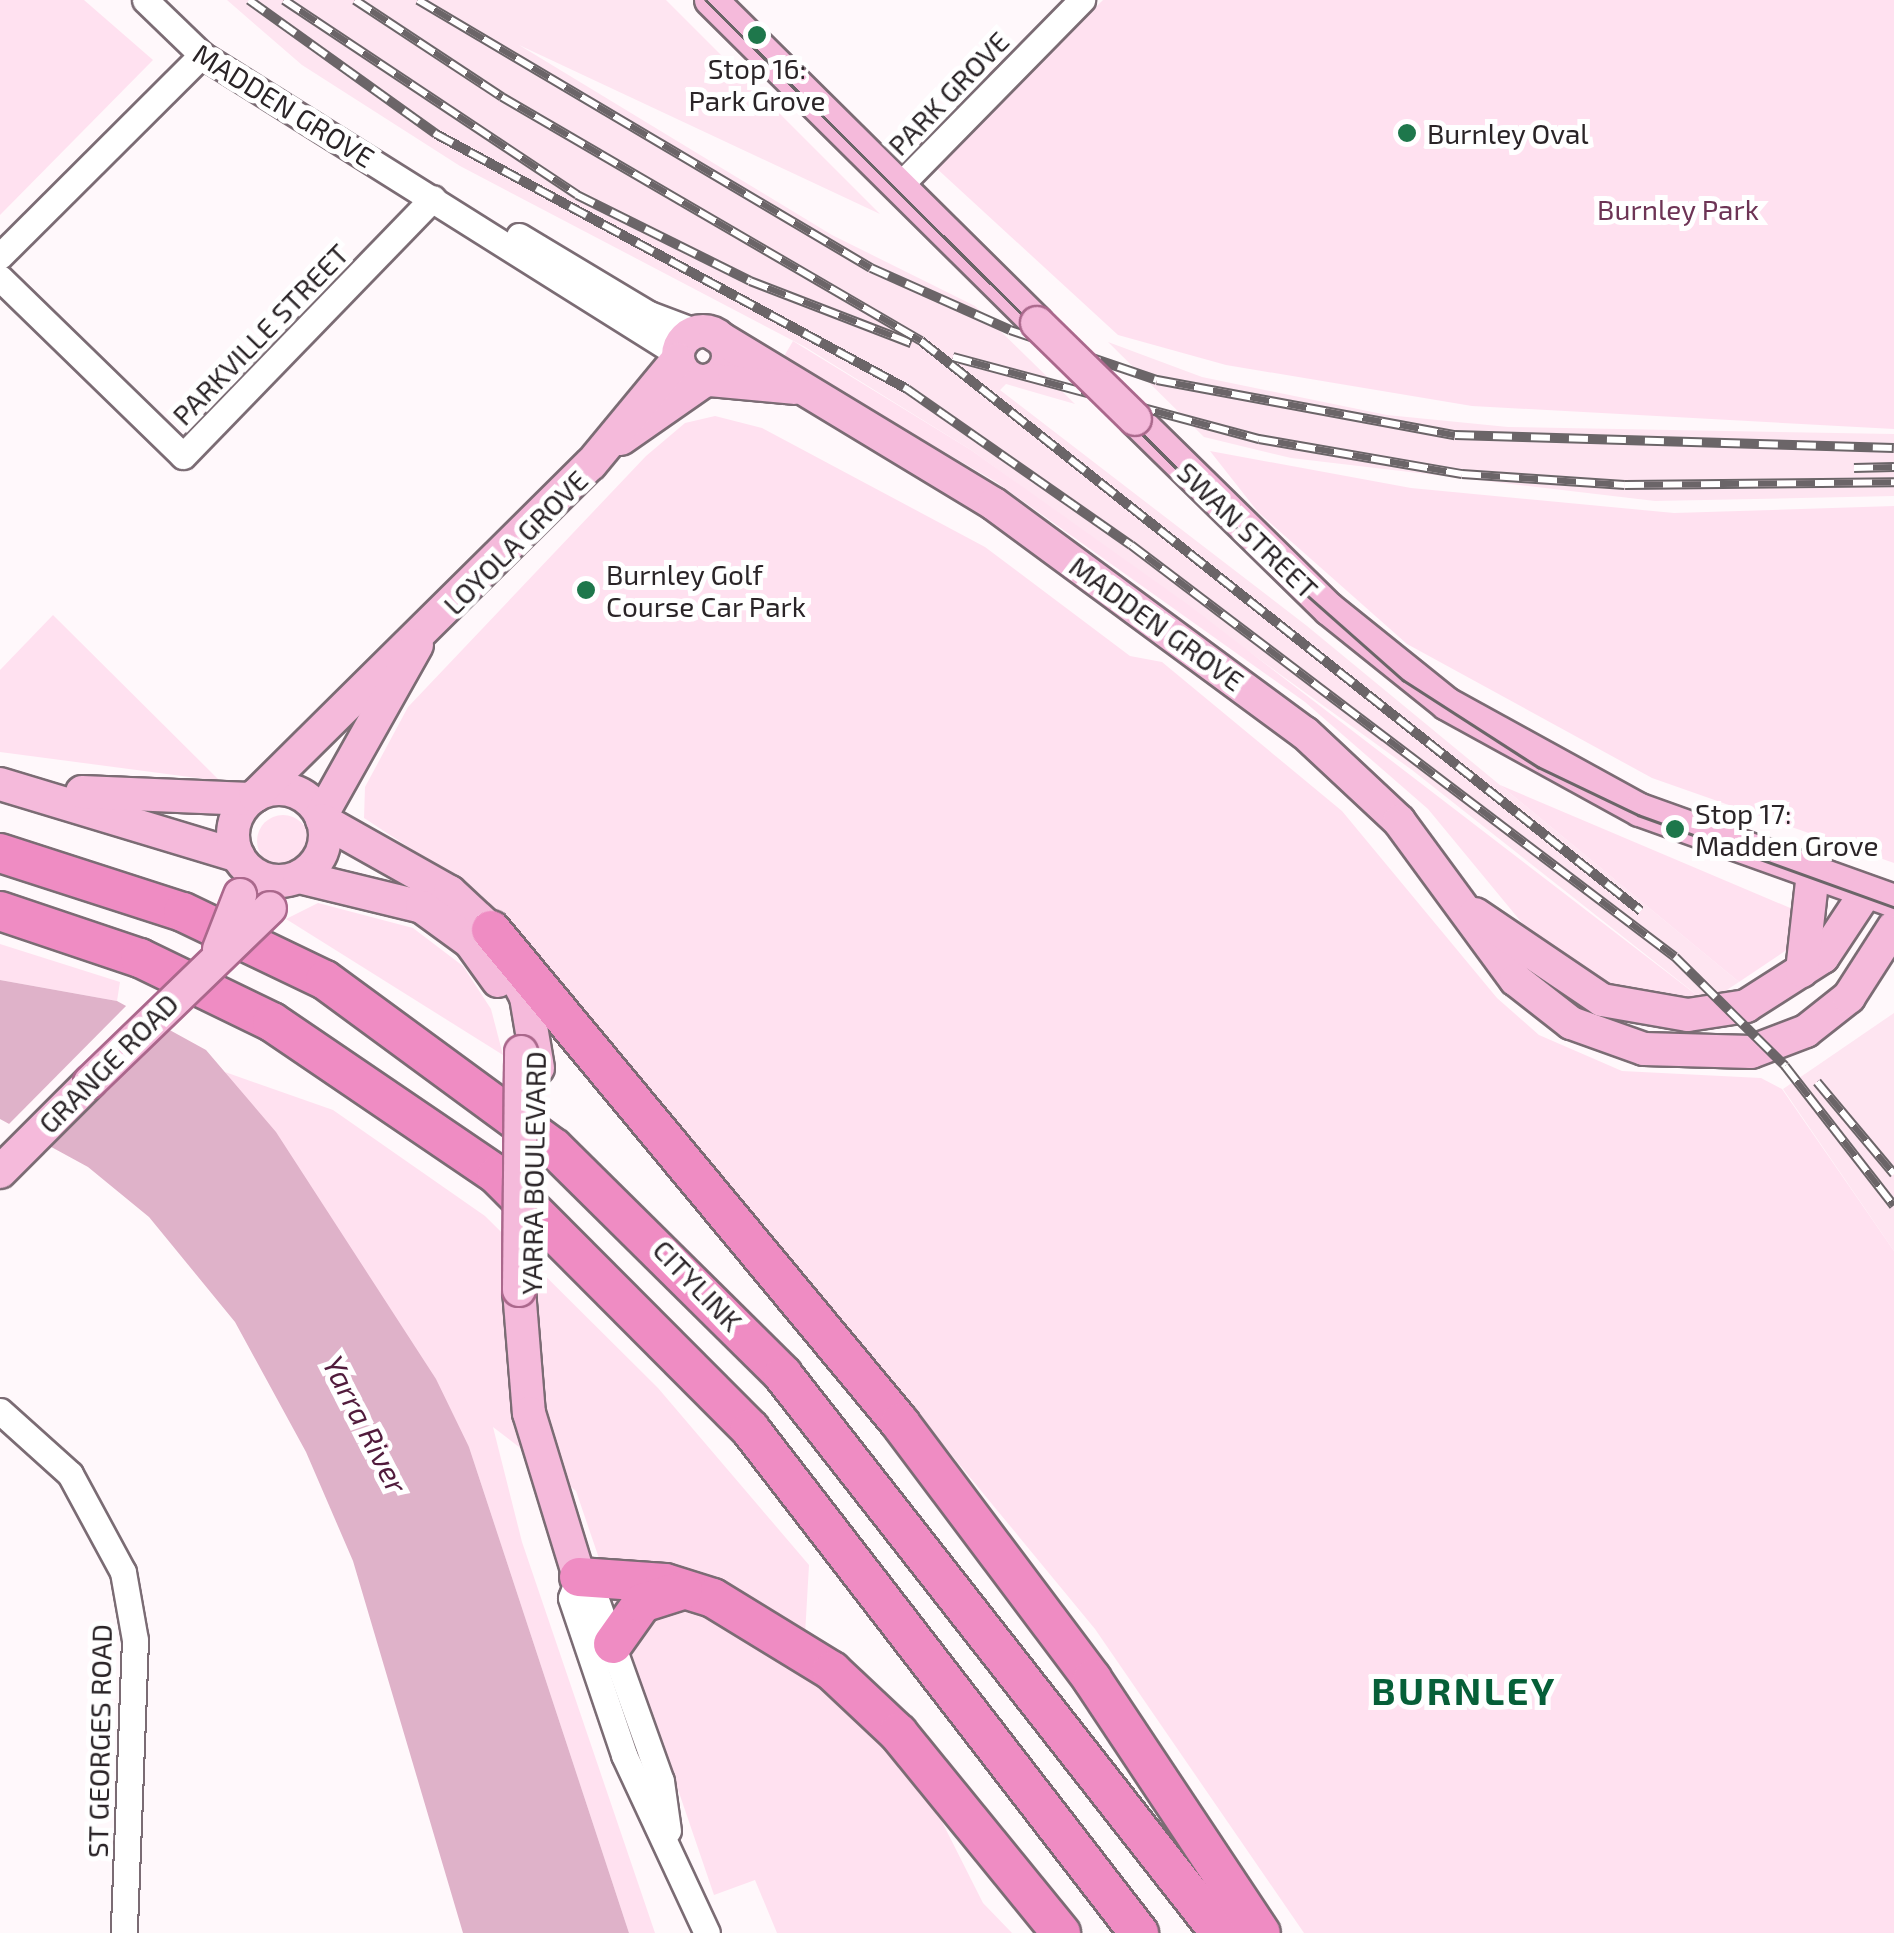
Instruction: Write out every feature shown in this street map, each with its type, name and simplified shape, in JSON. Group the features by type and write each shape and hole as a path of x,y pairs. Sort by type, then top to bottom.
{"highway":[{"name":"CITYLINK","path":"0,853 184,912 325,980 554,1148 783,1375 1220,1933"},
{"path":"0,911 140,958 272,1022 497,1175 750,1429 1140,1933"},
{"path":"491,930 900,1423 1092,1679 1261,1933"},
{"path":"579,1577 691,1590 794,1644 867,1701 1060,1933"},
{"path":"612,1644 642,1602 691,1590"}],"main road":[{"name":"SWAN STREET","path":"711,0 1329,610 1447,704 1640,810 1880,897"},
{"path":"692,345 728,360 707,381 692,345"},
{"name":"MADDEN GROVE","path":"692,345 767,359 794,388 994,504 1260,697 1372,793 1475,914 1576,986 1636,1011 1732,1010 1823,957 1880,897"},
{"name":"LOYOLA GROVE","path":"253,797 366,678 424,633 604,450 692,345"},
{"name":"MADDEN GROVE","path":"707,381 794,388"},
{"name":"LOYOLA GROVE","path":"604,450 707,381"},
{"name":"LOYOLA GROVE","path":"321,818 424,633"},
{"path":"14,786 253,797 295,792 321,818 320,858 297,878 263,879 238,857 14,786"},
{"path":"238,857 234,825 253,797"},
{"name":"YARRA BOULEVARD","path":"321,818 450,892 491,930 526,997 530,1060 526,1306 529,1414 579,1577"},
{"name":"GRANGE ROAD","path":"238,857 255,902"},
{"path":"1802,971 1813,874"},
{"name":"YARRA BOULEVARD","path":"297,878 390,893 446,922 501,986 530,1060"},
{"name":"GRANGE ROAD","path":"0,1172 217,953 255,902 297,878"},
{"name":"MADDEN GROVE","path":"1475,914 1492,952 1541,1003 1644,1049 1751,1052 1806,1031 1848,997 1894,926"},
{"path":"1848,997 1894,975"}],"street":[{"name":"MADDEN GROVE","path":"145,0 202,56 432,198 553,251 692,345"},
{"name":"PARK GROVE","path":"900,186 1082,0"},
{"path":"0,256 202,56"},
{"name":"PARKVILLE STREET","path":"0,278 184,456 432,198"},
{"name":"ST GEORGES ROAD","path":"1,1412 45,1448 95,1510 131,1607 124,1933"},
{"name":"YARRA BOULEVARD","path":"579,1577 612,1644 661,1781 670,1841"},
{"name":"YARRA BOULEVARD","path":"579,1577 572,1598 624,1755 670,1841 708,1933"}],"shaded area":[{"path":"227,0 666,0 880,214 519,45 832,235 975,306 1075,404 1006,384 1000,390 1307,626 1739,982 1707,1003 1412,770 971,450 805,347 460,166 302,65"},
{"path":"1108,342 1202,377 1387,415 1508,427 1894,434 1894,496 1655,501 1291,458 1204,437"},
{"path":"1894,1013 1894,1251 1783,1089"}],"green space":[{"path":"0,0 84,0 153,60 0,215"},
{"name":"Burnley Park","path":"1103,0 1894,0 1894,429 1472,406 1226,365 1118,335 934,166"},
{"path":"793,341 971,450 1190,606 1707,1003 1620,996 1536,940 1428,809 1305,702 996,482 783,358"},
{"path":"715,416 762,428 985,547 1130,656 1162,662 1342,811 1497,998 1539,1035 1622,1071 1761,1078 1782,1089 1894,1251 1894,1933 1304,1933 1095,1629 536,951 480,894 364,818 365,787 408,707 646,456 685,423"},
{"path":"1210,451 1411,488 1674,513 1894,506 1894,863 1652,778 1407,644 1258,512"},
{"path":"53,615 220,781 0,752 0,670"},
{"path":"1500,785 1802,913 1788,949 1739,982"},
{"path":"283,815 301,823 309,841 301,859 283,867 265,859 257,841 265,823"},
{"path":"318,903 413,928 463,966 491,1009 503,1055 286,919"},
{"path":"0,944 120,982 117,1001 0,980"},
{"path":"225,1072 333,1110 485,1216 658,1388 809,1565 805,1635 925,1788 983,1903 1012,1933 777,1933 755,1880 714,1895 576,1491 493,1427 522,1542 655,1933 629,1933 469,1447"}],"water":[{"name":"Yarra River","path":"0,980 117,1001 206,1050 276,1132 436,1379 469,1447 629,1933 463,1933 353,1561 306,1452 235,1322 149,1217 88,1167 0,1119"}],"pier":[{"path":"130,1002 171,1025 49,1148 8,1125"}],"tram line":[{"path":"706,0 1282,573 1403,680 1538,767 1638,815 1894,907"}],"railway":[{"path":"249,0 436,134 907,389 1131,545 1675,957 1785,1066 1894,1206"},
{"path":"284,0 577,195 750,281 911,343"},
{"path":"355,0 502,97 921,341 1641,911"},
{"path":"418,0 871,268 1010,330 1157,380 1455,435 1894,448"},
{"path":"953,357 1259,439 1462,474 1625,485 1894,482"},
{"path":"1854,468 1894,467"},
{"path":"1817,1082 1894,1174"}],"place":[{"name":"Stop 16: Park Grove","path":"757,35"},
{"name":"Burnley Oval","path":"1407,133"},
{"name":"Burnley Golf Course Car Park","path":"586,590"},
{"name":"Stop 17: Madden Grove","path":"1675,829"}],"district":[{"name":"BURNLEY","path":"1464,1691"}]}
